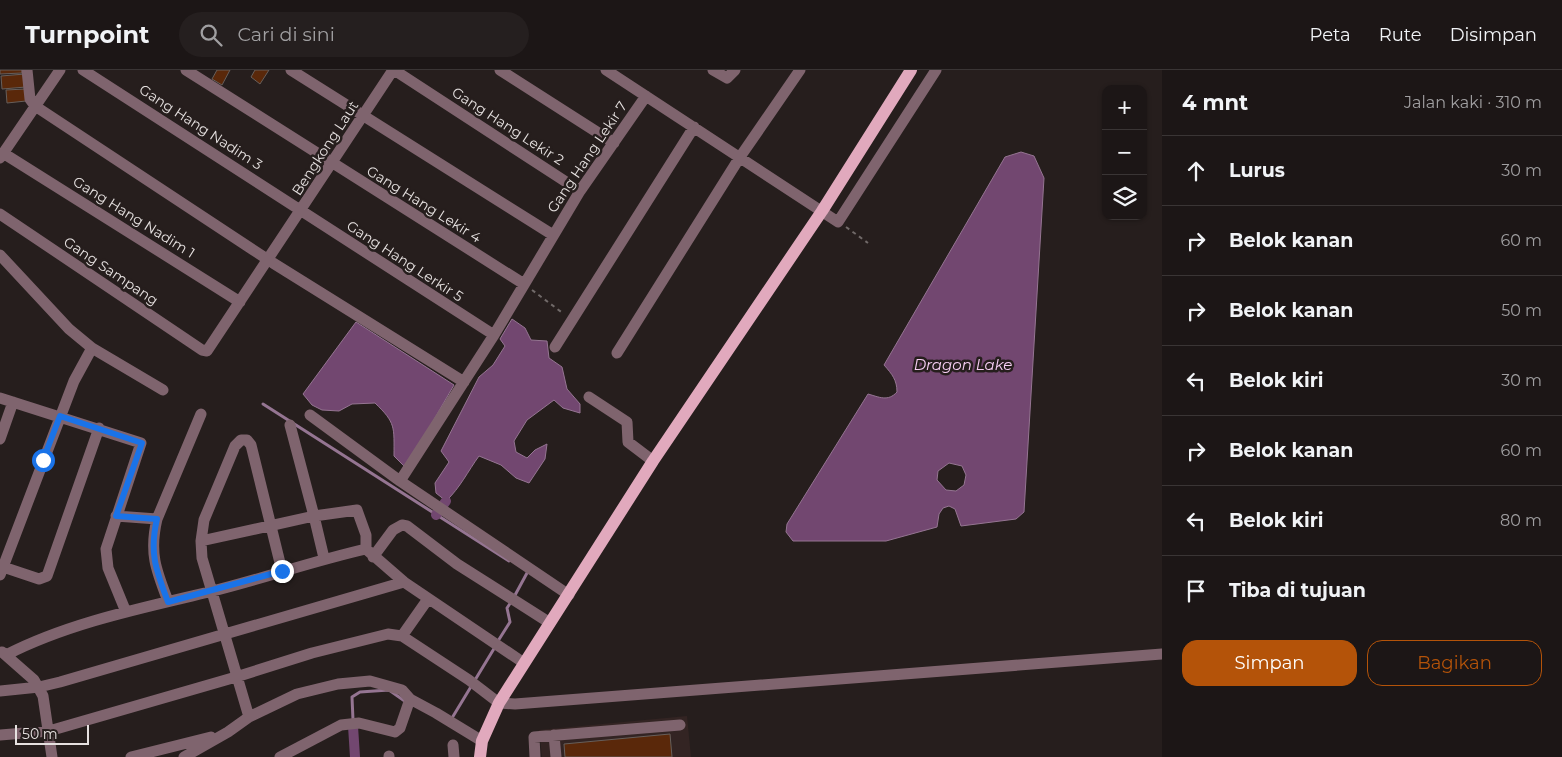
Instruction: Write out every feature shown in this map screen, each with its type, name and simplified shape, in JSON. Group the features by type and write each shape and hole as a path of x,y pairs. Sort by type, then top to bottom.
{"main road":[{"path":"480,757 482,742 499,703 524,663 653,461 822,211 911,70"}],"street":[{"path":"27,70 30,99 38,108 269,260 464,382"},
{"path":"5,156 38,108 60,70"},
{"name":"Gang Hang Nadim 3","path":"83,70 302,210"},
{"name":"Gang Hang Lekir 4","path":"186,70 524,284"},
{"path":"291,70 362,117 553,235"},
{"name":"Bengkong Laut","path":"207,351 394,70"},
{"name":"Gang Hang Lekir 2","path":"394,70 580,191"},
{"path":"500,70 614,143"},
{"path":"606,70 838,222 936,70"},
{"path":"713,70 728,78 735,70"},
{"path":"617,354 740,157 800,70"},
{"name":"Gang Hang Lekir 7","path":"400,481 494,336 580,191 646,96"},
{"path":"555,347 570,319 694,127"},
{"name":"Gang Hang Nadim 1","path":"5,156 240,302"},
{"name":"Gang Hang Lerkir 5","path":"302,210 365,254 494,336"},
{"name":"Gang Sampang","path":"1,217 202,350 207,351"},
{"path":"0,255 69,330 92,348 163,390"},
{"path":"92,348 74,381 1,569 39,579 48,576 100,428"},
{"path":"589,397 627,422 628,442 653,461"},
{"path":"0,398 100,428 142,443 107,539 106,558 126,612"},
{"path":"0,440 13,402"},
{"path":"168,602 155,567 152,550 157,519 201,414"},
{"path":"310,415 400,481 569,595"},
{"path":"290,425 324,558"},
{"path":"249,717 211,592 202,558 201,541 204,520 210,502 235,446 241,440 248,440 251,445 282,571"},
{"path":"201,541 314,516 357,510 370,553 404,582 524,663"},
{"path":"116,516 157,519"},
{"path":"52,757 46,704 39,687 3,653 126,612 211,592 324,558 370,553 393,530 402,525 407,526 457,564 550,622"},
{"path":"0,691 39,687 224,636 404,582"},
{"path":"402,636 428,599"},
{"path":"0,735 49,731 358,640 388,634 402,636 469,680 499,703 523,704 1162,654"},
{"path":"184,757 228,732 249,717 297,694 338,684 370,681 402,690 409,703 450,721 482,742"},
{"path":"280,757 341,725 359,723 395,732 400,728 409,703"},
{"path":"535,757 534,737 680,725"},
{"path":"131,757 228,732"},
{"path":"554,735 556,757"},
{"path":"453,745 454,757"}],"path":[{"path":"838,222 868,243"},
{"path":"524,284 570,319"}],"shaded area":[{"path":"687,716 691,757 542,757 539,730"}],"water":[{"name":"Dragon Lake","path":"1021,152 1034,156 1044,178 1024,512 1016,519 961,526 955,509 949,506 943,508 939,514 937,527 886,541 793,541 786,532 787,524 868,394 887,398 897,392 894,377 884,365 1005,157","holes":["949,463 962,466 966,475 964,485 956,491 946,490 937,480 938,471"]},
{"path":"512,319 525,328 531,340 547,341 549,358 562,367 567,389 580,404 580,413 563,408 554,400 527,420 514,441 516,452 527,458 535,450 547,444 545,459 529,483 516,478 501,465 479,456 460,485 446,501 436,493 435,483 449,462 441,451 479,377 493,365 505,346 500,339"},
{"path":"356,322 454,385 406,468 394,456 394,432 390,421 375,403 352,404 339,411 322,410 312,405 303,394"}],"building":[{"path":"0,70 22,70 22,73 0,74"},
{"path":"217,70 230,70 222,85 212,79"},
{"path":"255,70 269,70 260,84 251,77"},
{"path":"25,74 26,87 2,89 1,76"},
{"path":"25,89 26,101 7,103 6,90"},
{"path":"670,734 672,757 565,757 564,744"}],"waterway":[{"path":"263,404 509,561"},
{"path":"436,515 446,501"},
{"path":"514,597 527,573"},
{"path":"498,641 510,622 507,608 511,602"},
{"path":"452,718 495,647"},
{"path":"353,720 352,697 360,692 389,690 406,702"},
{"path":"353,726 355,757"}],"route":[{"path":"43,460 60,416 142,443 116,516 157,519 152,550 155,567 168,602 211,592 282,571"}]}
